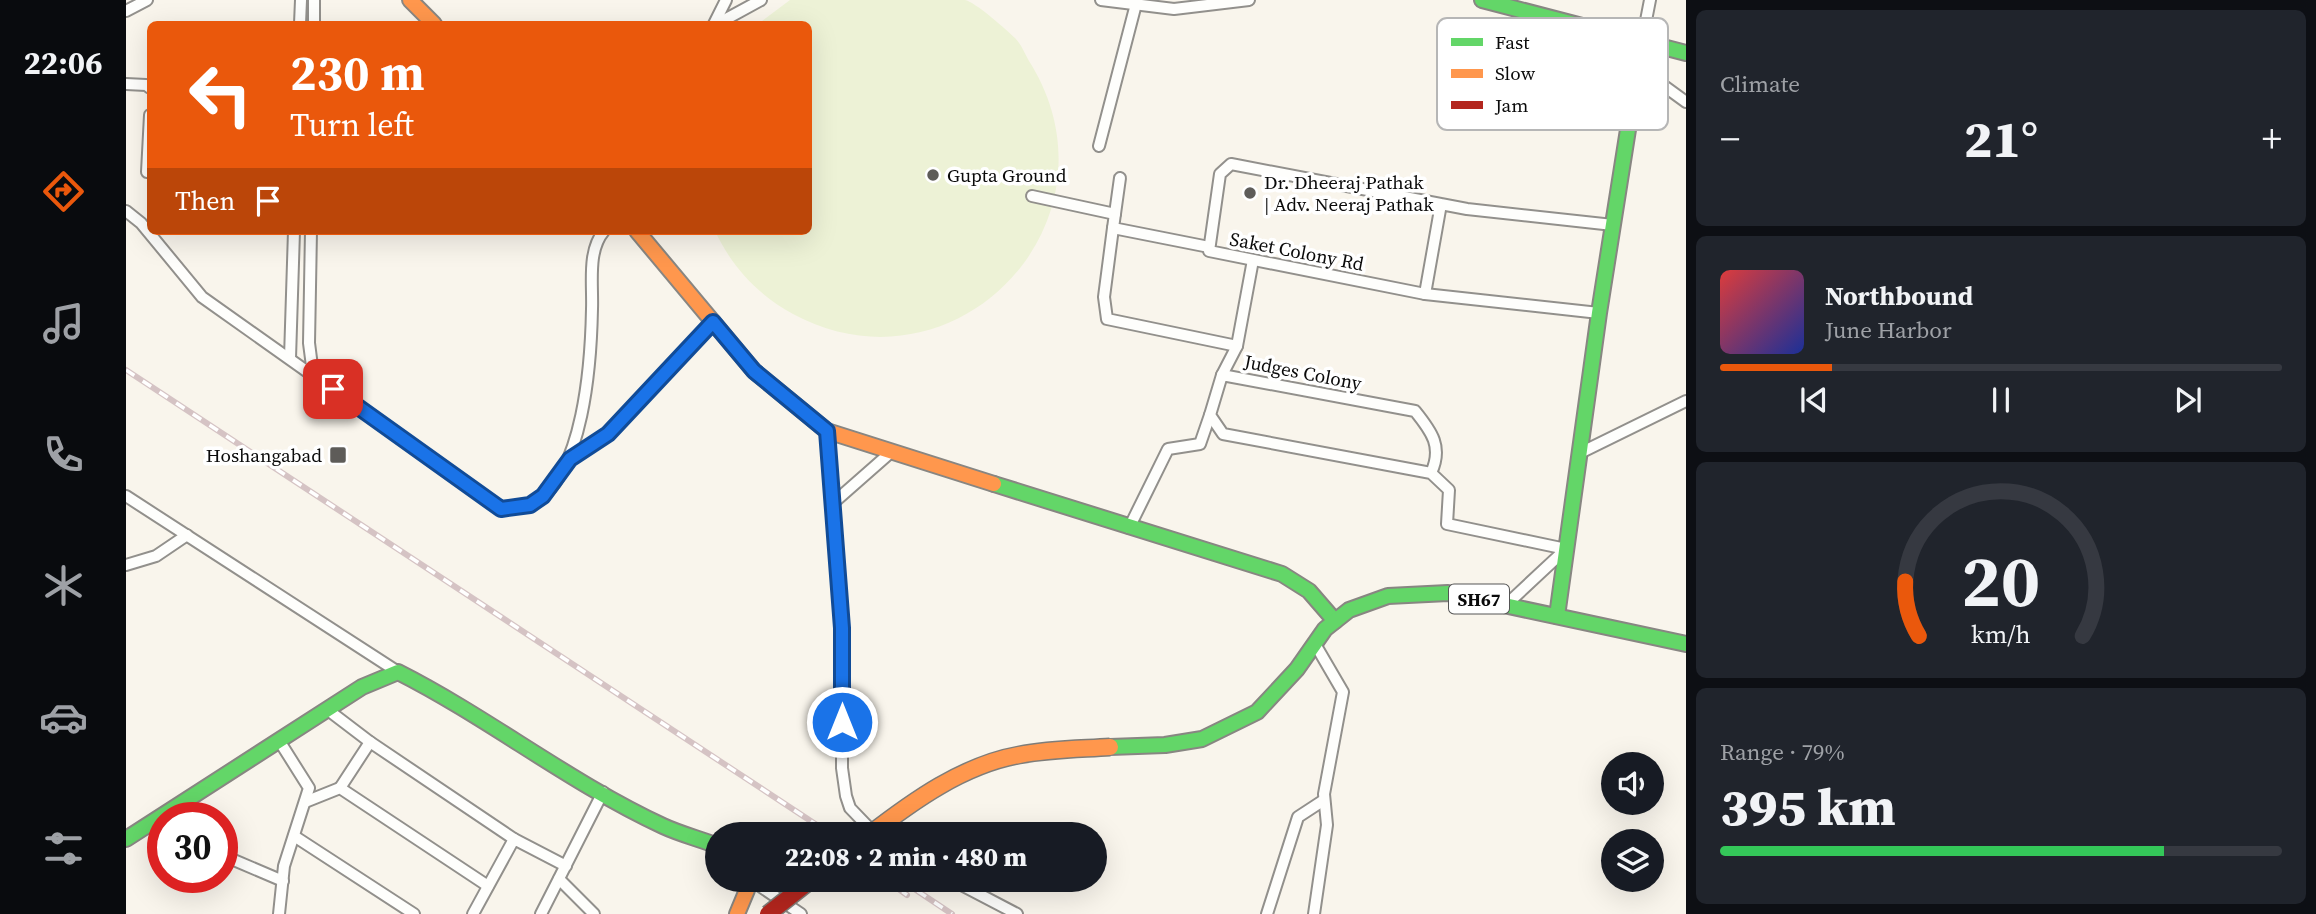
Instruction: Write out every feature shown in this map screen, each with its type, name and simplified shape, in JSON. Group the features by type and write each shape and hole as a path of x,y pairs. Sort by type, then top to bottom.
{"main road":[{"path":"410,0 431,21"},
{"path":"1482,0 1552,18"},
{"path":"1668,48 1686,52"},
{"path":"1557,615 1599,313 1628,130"},
{"path":"640,235 754,371 827,431 1282,574 1309,591 1335,621"},
{"name":"SH67","path":"886,822 915,799 961,774 1011,757 1110,747 1165,745 1202,739 1257,712 1297,669 1335,621 1349,610 1388,596 1448,593 1686,644"},
{"path":"188,802 362,687 398,672 446,695 659,825 705,841"},
{"path":"129,835 147,826"},
{"path":"737,914 746,892"},
{"path":"768,914 796,892"}],"street":[{"path":"126,11 146,0"},
{"path":"300,21 301,0"},
{"path":"314,0 314,21"},
{"path":"716,21 726,0"},
{"path":"721,21 761,0"},
{"path":"1101,0 1174,9 1249,0"},
{"path":"1646,18 1650,0"},
{"path":"1098,145 1136,4"},
{"path":"126,83 147,87"},
{"path":"1668,89 1686,102"},
{"name":"Saket Colony Rd","path":"1599,313 1425,295 1209,251 1220,174 1231,164 1441,204 1613,225"},
{"path":"1120,178 1104,297 1107,319 1237,345"},
{"path":"1032,196 1115,215"},
{"path":"1425,295 1441,204"},
{"path":"126,211 147,230"},
{"path":"1113,228 1209,247"},
{"path":"151,235 202,298 501,509 530,505 543,496 570,459 608,434 713,322"},
{"path":"290,359 294,235"},
{"path":"311,235 310,343 313,374"},
{"path":"570,459 591,356 595,247 602,235"},
{"path":"1222,375 1237,345 1253,260"},
{"name":"Judges Colony","path":"1129,528 1168,449 1200,444 1222,375 1415,411 1435,436 1437,460 1431,473"},
{"path":"1580,453 1686,401"},
{"path":"1210,415 1223,435 1431,473 1449,490 1447,524 1566,550"},
{"path":"827,431 842,628 842,768 850,808 863,822"},
{"path":"832,504 890,453"},
{"path":"126,496 398,672"},
{"path":"126,565 156,556 187,535"},
{"path":"1506,605 1566,550"},
{"path":"1314,914 1327,825 1324,800 1343,692 1341,683 1315,644"},
{"path":"328,710 370,742 514,839 566,866"},
{"path":"280,742 309,788 283,881 282,912"},
{"path":"305,802 340,788 370,742"},
{"path":"340,788 488,886"},
{"path":"541,914 603,792"},
{"path":"1267,914 1298,817 1324,800"},
{"path":"294,836 414,914"},
{"path":"473,914 514,839"},
{"path":"238,862 283,881"},
{"path":"559,879 594,914"},
{"path":"767,892 801,914"},
{"path":"975,892 1017,914"}],"green space":[{"name":"Gupta Ground","path":"790,0 965,0 976,5 1015,38 1029,61 1054,121 1057,180 1042,234 1010,280 966,314 913,334 854,335 793,314 768,298 747,279 717,235 812,235 812,21 762,21"}],"railway":[{"path":"126,370 812,822"},
{"path":"903,892 907,895"},
{"path":"919,892 952,914"}],"traffic: fast":[{"path":"1482,0 1551,18"},
{"path":"1668,48 1686,53"},
{"path":"1557,616 1599,313 1628,130"},
{"path":"994,484 1282,574 1309,591 1335,621"},
{"path":"1110,747 1165,745 1202,739 1257,712 1297,669 1325,629 1349,610 1388,596 1448,593 1686,644"},
{"path":"126,839 362,687 398,672 465,709 562,771 629,809 670,829 705,841"}],"traffic: slow":[{"path":"410,0 431,21"},
{"path":"640,235 754,371 827,431 994,484"},
{"path":"887,822 940,786 998,760 1053,750 1110,747"},
{"path":"737,914 746,892"}],"traffic: jam":[{"path":"768,914 796,892"}],"place":[{"name":"Gupta Ground","path":"933,175"},
{"name":"Dr. Dheeraj Pathak | Adv. Neeraj Pathak","path":"1250,193"},
{"name":"Hoshangabad","path":"338,455"}],"route":[{"path":"333,389 501,509 530,505 543,496 570,459 608,434 713,322 754,371 827,431 842,628 842,722"}]}
